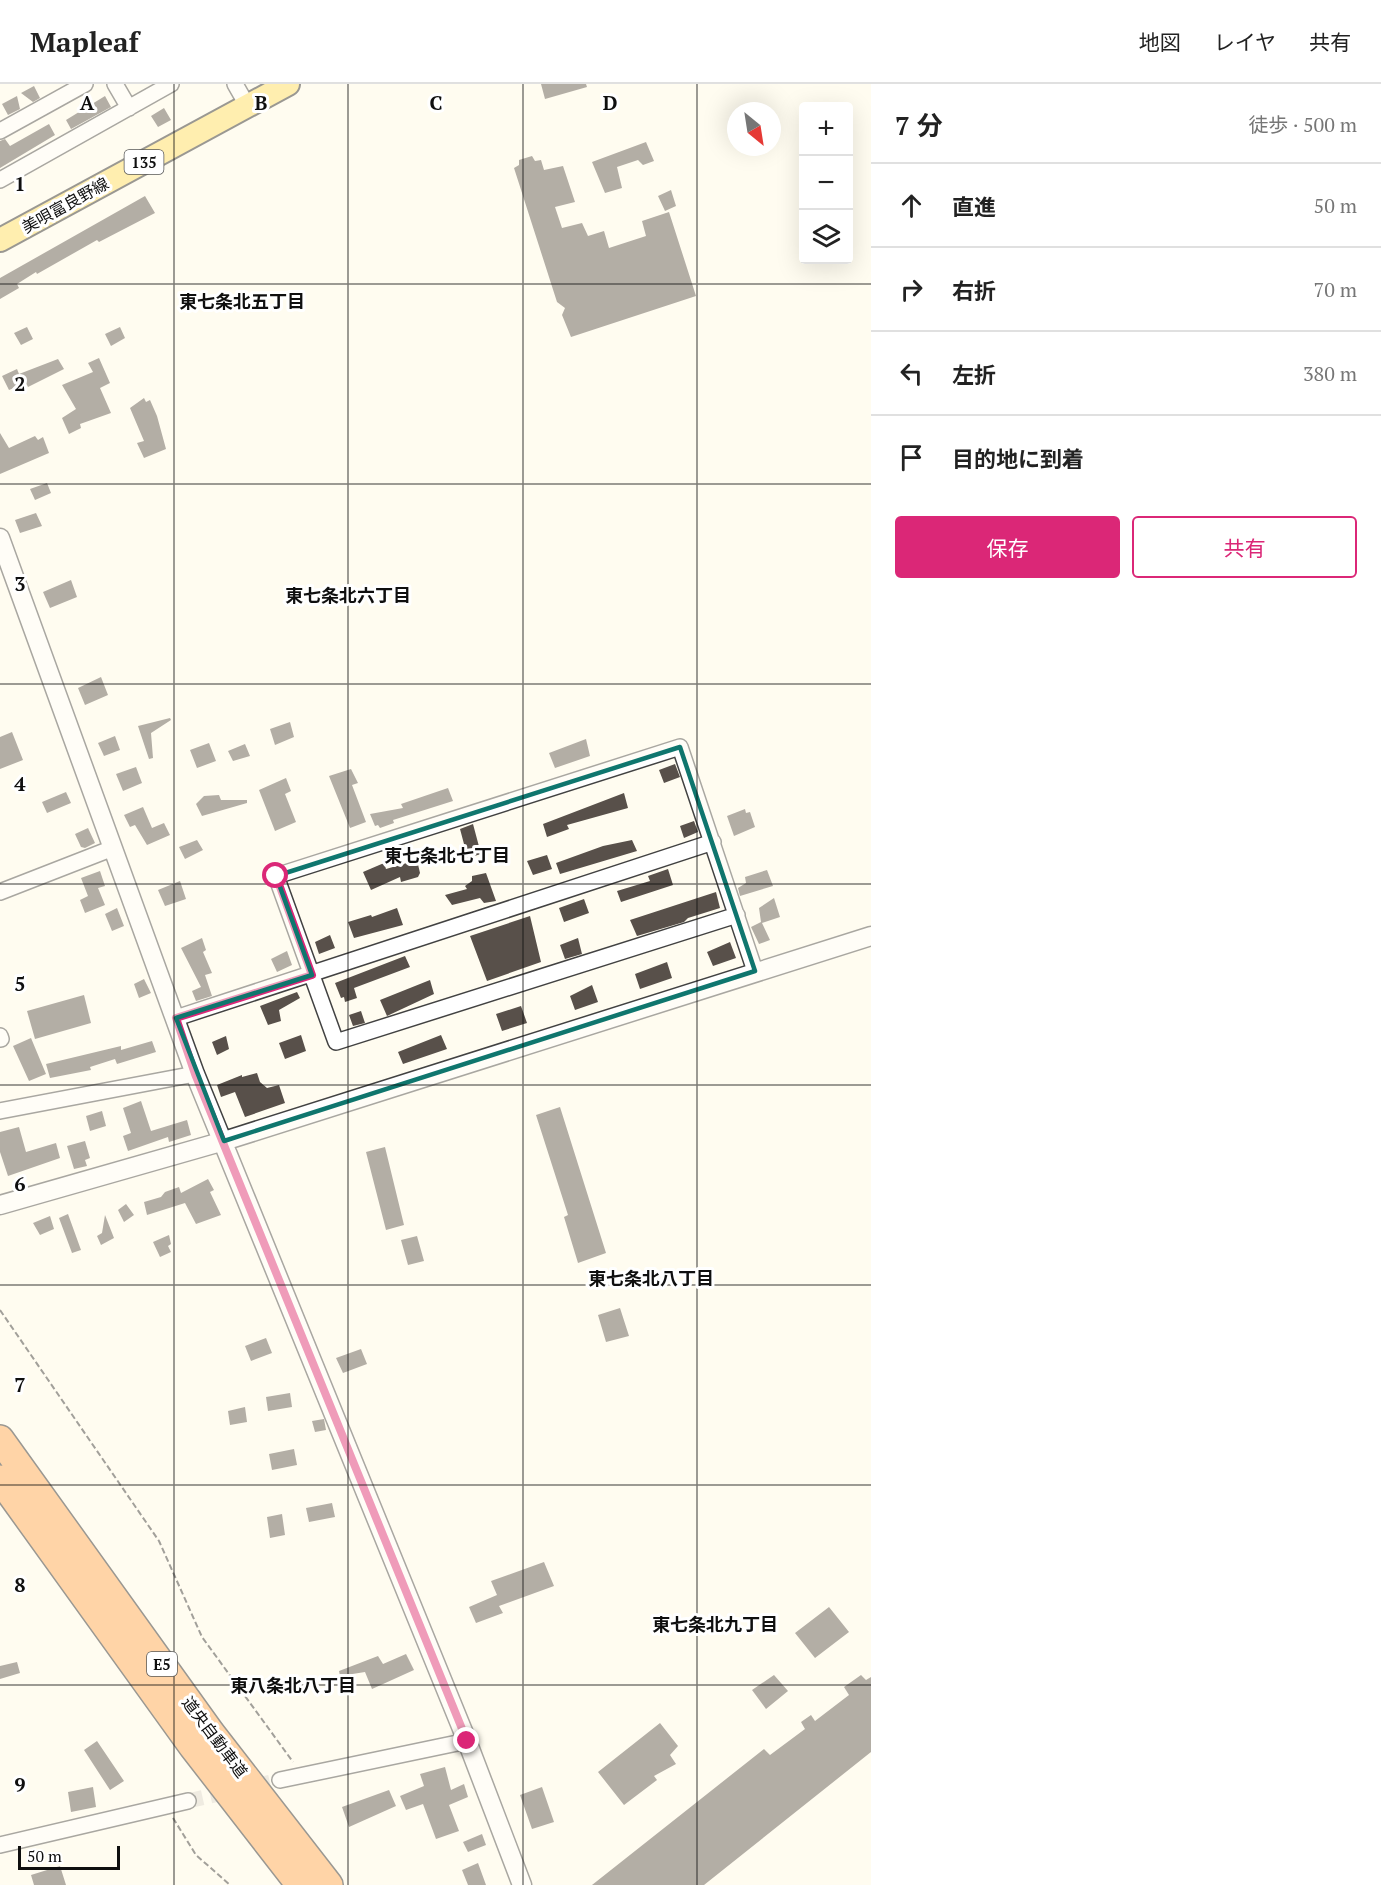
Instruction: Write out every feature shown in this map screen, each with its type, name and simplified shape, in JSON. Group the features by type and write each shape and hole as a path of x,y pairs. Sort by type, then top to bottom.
{"highway":[{"name":"道央自動車道","path":"0,1439 211,1733 329,1885"},
{"name":"道央自動車道","path":"0,1479 193,1747 300,1885"}],"main road":[{"name":"美唄富良野線","path":"0,240 288,84"}],"street":[{"path":"0,131 85,84"},
{"path":"115,84 129,108"},
{"path":"0,180 171,84"},
{"path":"235,84 247,105"},
{"path":"0,538 195,1074 467,1741 522,1885"},
{"path":"737,915 336,1042 276,876 680,747 713,842 737,915 755,971"},
{"path":"176,1018 713,842"},
{"path":"0,892 113,848"},
{"path":"0,1205 224,1141 871,936"},
{"path":"0,1111 195,1074"},
{"path":"280,1780 467,1741"},
{"path":"0,1845 188,1800"}],"path":[{"path":"0,1310 159,1540 202,1636 303,1776"},
{"path":"165,1806 196,1855 230,1885"}],"highlighted area":[{"path":"680,747 755,971 224,1141 176,1018 312,975 276,876"}],"building":[{"path":"541,84 586,84 587,87 545,99"},
{"path":"34,86 40,98 33,102 21,93"},
{"path":"17,96 20,109 8,115 2,104"},
{"path":"105,96 111,107 71,129 66,120"},
{"path":"164,108 171,120 158,127 151,116"},
{"path":"49,124 55,135 0,168 0,141 5,139 10,146"},
{"path":"646,142 654,161 643,165 638,160 617,167 622,188 605,193 592,162"},
{"path":"532,156 535,161 541,160 544,170 563,166 575,202 555,207 562,228 582,223 588,236 604,231 609,248 646,236 642,221 669,212 696,296 571,337 562,315 565,308 557,302 514,168 519,165 519,160"},
{"path":"671,190 676,206 665,211 658,196"},
{"path":"145,196 155,213 99,242 97,240 37,274 36,272 17,284 19,288 0,299 0,278"},
{"path":"27,327 33,339 21,345 14,333"},
{"path":"120,327 125,338 111,346 105,334"},
{"path":"99,358 110,383 100,388 111,413 80,424 81,428 69,434 62,418 76,409 62,385 93,372 88,363"},
{"path":"58,359 64,369 28,387 26,383 9,390 2,376 17,369 19,374"},
{"path":"144,398 146,402 150,400 157,416 166,449 144,458 137,443 144,441 130,408"},
{"path":"0,433 9,448 35,436 38,440 43,437 49,453 0,474"},
{"path":"47,483 51,493 35,500 30,489"},
{"path":"36,513 42,526 20,533 15,520"},
{"path":"71,580 77,597 50,608 43,592"},
{"path":"101,677 108,695 85,705 78,688"},
{"path":"170,718 171,720 151,733 153,758 149,759 138,726"},
{"path":"290,722 294,737 275,745 270,729"},
{"path":"12,732 23,760 0,769 0,737"},
{"path":"115,736 120,750 104,756 98,743"},
{"path":"586,739 590,756 555,768 549,753"},
{"path":"209,743 216,761 197,768 190,750"},
{"path":"245,744 250,756 233,761 228,751"},
{"path":"675,764 680,777 664,783 659,770"},
{"path":"136,767 142,783 123,791 116,774"},
{"path":"351,769 358,783 352,785 366,822 350,828 329,776"},
{"path":"286,778 291,791 285,794 296,822 275,831 259,790"},
{"path":"448,788 453,801 393,820 394,823 380,828 378,825 375,826 370,814 403,808 401,804"},
{"path":"66,792 71,803 47,813 42,802"},
{"path":"624,793 628,808 567,825 569,829 547,837 543,824"},
{"path":"219,795 221,800 247,800 247,803 202,816 196,804 204,796"},
{"path":"143,807 152,828 164,823 170,835 147,845 135,825 130,827 124,815"},
{"path":"745,809 746,813 750,812 755,827 734,836 727,816"},
{"path":"694,821 698,832 684,838 680,826"},
{"path":"473,824 481,854 468,858 462,845 464,844 460,829"},
{"path":"88,828 95,843 85,848 81,847 75,834"},
{"path":"197,840 203,850 185,859 179,847"},
{"path":"632,840 637,851 560,874 556,863 603,846"},
{"path":"547,855 552,869 533,875 527,861"},
{"path":"417,860 420,873 418,877 401,882 400,877 371,890 363,872 384,863 386,869"},
{"path":"668,869 673,885 621,902 617,891 650,881 648,876"},
{"path":"767,870 773,886 740,896 738,888 746,883 745,877"},
{"path":"100,871 105,886 98,888 105,905 85,913 80,900 88,896 81,878"},
{"path":"486,873 496,901 484,903 480,898 452,905 445,895 467,889 465,886 472,881 472,876"},
{"path":"180,881 186,899 165,906 158,890"},
{"path":"716,892 720,908 688,918 684,922 637,936 630,920"},
{"path":"774,898 780,917 762,923 770,940 759,944 751,927 761,922 759,908"},
{"path":"584,899 589,913 564,922 559,908"},
{"path":"117,908 124,926 112,931 105,914"},
{"path":"397,908 403,925 354,938 348,922"},
{"path":"530,916 541,962 487,981 470,936"},
{"path":"330,935 335,948 319,954 315,942"},
{"path":"202,938 206,950 203,952 212,973 205,975 212,996 196,1001 192,991 201,987 181,948"},
{"path":"578,938 582,954 565,959 560,945"},
{"path":"730,942 736,958 713,966 707,952"},
{"path":"287,951 292,965 277,972 271,959"},
{"path":"405,956 410,967 354,988 357,998 345,1002 344,997 341,998 335,983"},
{"path":"667,962 672,978 640,989 635,974"},
{"path":"144,979 151,993 139,998 134,984"},
{"path":"430,980 434,994 387,1016 380,1000"},
{"path":"592,985 598,1002 575,1010 570,996"},
{"path":"297,992 300,998 279,1010 281,1021 268,1025 260,1006"},
{"path":"84,995 91,1023 35,1039 27,1011"},
{"path":"521,1006 527,1023 502,1031 496,1014"},
{"path":"361,1011 365,1023 353,1026 349,1015"},
{"path":"301,1035 306,1051 285,1059 279,1043"},
{"path":"441,1035 447,1049 403,1064 398,1052"},
{"path":"226,1036 229,1049 217,1055 212,1042"},
{"path":"31,1038 46,1074 29,1081 13,1046"},
{"path":"152,1041 156,1052 117,1064 115,1059 90,1067 91,1070 50,1078 46,1064 121,1046 121,1050"},
{"path":"257,1073 260,1082 267,1088 279,1085 285,1103 245,1117 235,1092 221,1097 217,1085 242,1075 242,1077"},
{"path":"141,1101 151,1131 187,1120 191,1135 169,1142 168,1137 128,1151 123,1136 131,1133 123,1108"},
{"path":"560,1107 606,1253 578,1263 564,1217 568,1215 536,1115"},
{"path":"102,1111 106,1126 90,1131 86,1116"},
{"path":"19,1127 26,1152 56,1143 60,1158 8,1176 0,1152 0,1132"},
{"path":"85,1141 90,1158 85,1160 87,1166 74,1169 67,1146"},
{"path":"385,1147 404,1225 386,1230 366,1152"},
{"path":"208,1179 214,1190 210,1192 221,1215 196,1224 185,1203 147,1215 144,1202 161,1197 165,1192 179,1187 181,1193"},
{"path":"126,1204 134,1215 124,1222 118,1210"},
{"path":"68,1214 81,1250 72,1253 59,1218"},
{"path":"105,1215 114,1238 101,1245 97,1236 102,1233"},
{"path":"50,1216 54,1229 40,1235 33,1223"},
{"path":"169,1235 171,1244 168,1246 171,1252 160,1257 153,1242"},
{"path":"417,1236 424,1261 408,1265 401,1240"},
{"path":"620,1308 629,1336 606,1342 598,1315"},
{"path":"266,1338 272,1353 251,1361 245,1346"},
{"path":"361,1349 367,1364 343,1373 336,1358"},
{"path":"290,1393 292,1407 268,1411 266,1397"},
{"path":"245,1407 247,1422 230,1425 228,1411"},
{"path":"324,1419 326,1430 315,1432 312,1421"},
{"path":"294,1449 297,1465 272,1470 269,1454"},
{"path":"332,1503 335,1517 309,1522 306,1508"},
{"path":"282,1514 285,1535 270,1538 267,1517"},
{"path":"544,1562 554,1586 499,1606 503,1613 476,1623 469,1607 497,1595 491,1581"},
{"path":"829,1607 849,1632 815,1658 795,1633"},
{"path":"406,1654 414,1670 372,1689 365,1672 340,1676 339,1671 378,1656 383,1664"},
{"path":"17,1662 20,1673 0,1679 0,1666"},
{"path":"774,1675 788,1691 766,1709 752,1690"},
{"path":"861,1675 866,1680 871,1677 871,1752 704,1885 592,1885 764,1749 770,1755 805,1729 801,1722 811,1715 815,1721 849,1695 844,1687"},
{"path":"660,1723 678,1746 670,1755 676,1764 654,1776 657,1780 624,1805 598,1772"},
{"path":"97,1741 124,1781 110,1790 84,1750"},
{"path":"445,1767 451,1790 464,1784 468,1797 449,1805 459,1831 436,1839 423,1804 406,1810 400,1796 424,1786 420,1774"},
{"path":"93,1787 96,1807 71,1812 68,1792"},
{"path":"542,1787 554,1822 532,1829 520,1795"},
{"path":"389,1790 396,1806 349,1827 342,1807"},
{"path":"482,1834 486,1845 468,1852 463,1842"},
{"path":"478,1863 486,1885 468,1885 462,1870"},
{"path":"60,1866 66,1885 34,1885 31,1875"}],"tunnel":[{"path":"188,1801 280,1780"}],"district":[{"name":"東七条北五丁目","path":"242,301"},
{"name":"東七条北六丁目","path":"348,595"},
{"name":"東七条北七丁目","path":"447,855"},
{"name":"東七条北八丁目","path":"651,1278"},
{"name":"東七条北九丁目","path":"715,1624"},
{"name":"東八条北八丁目","path":"293,1685"}],"route":[{"path":"276,876 312,975 176,1018 195,1074 467,1741"}]}
